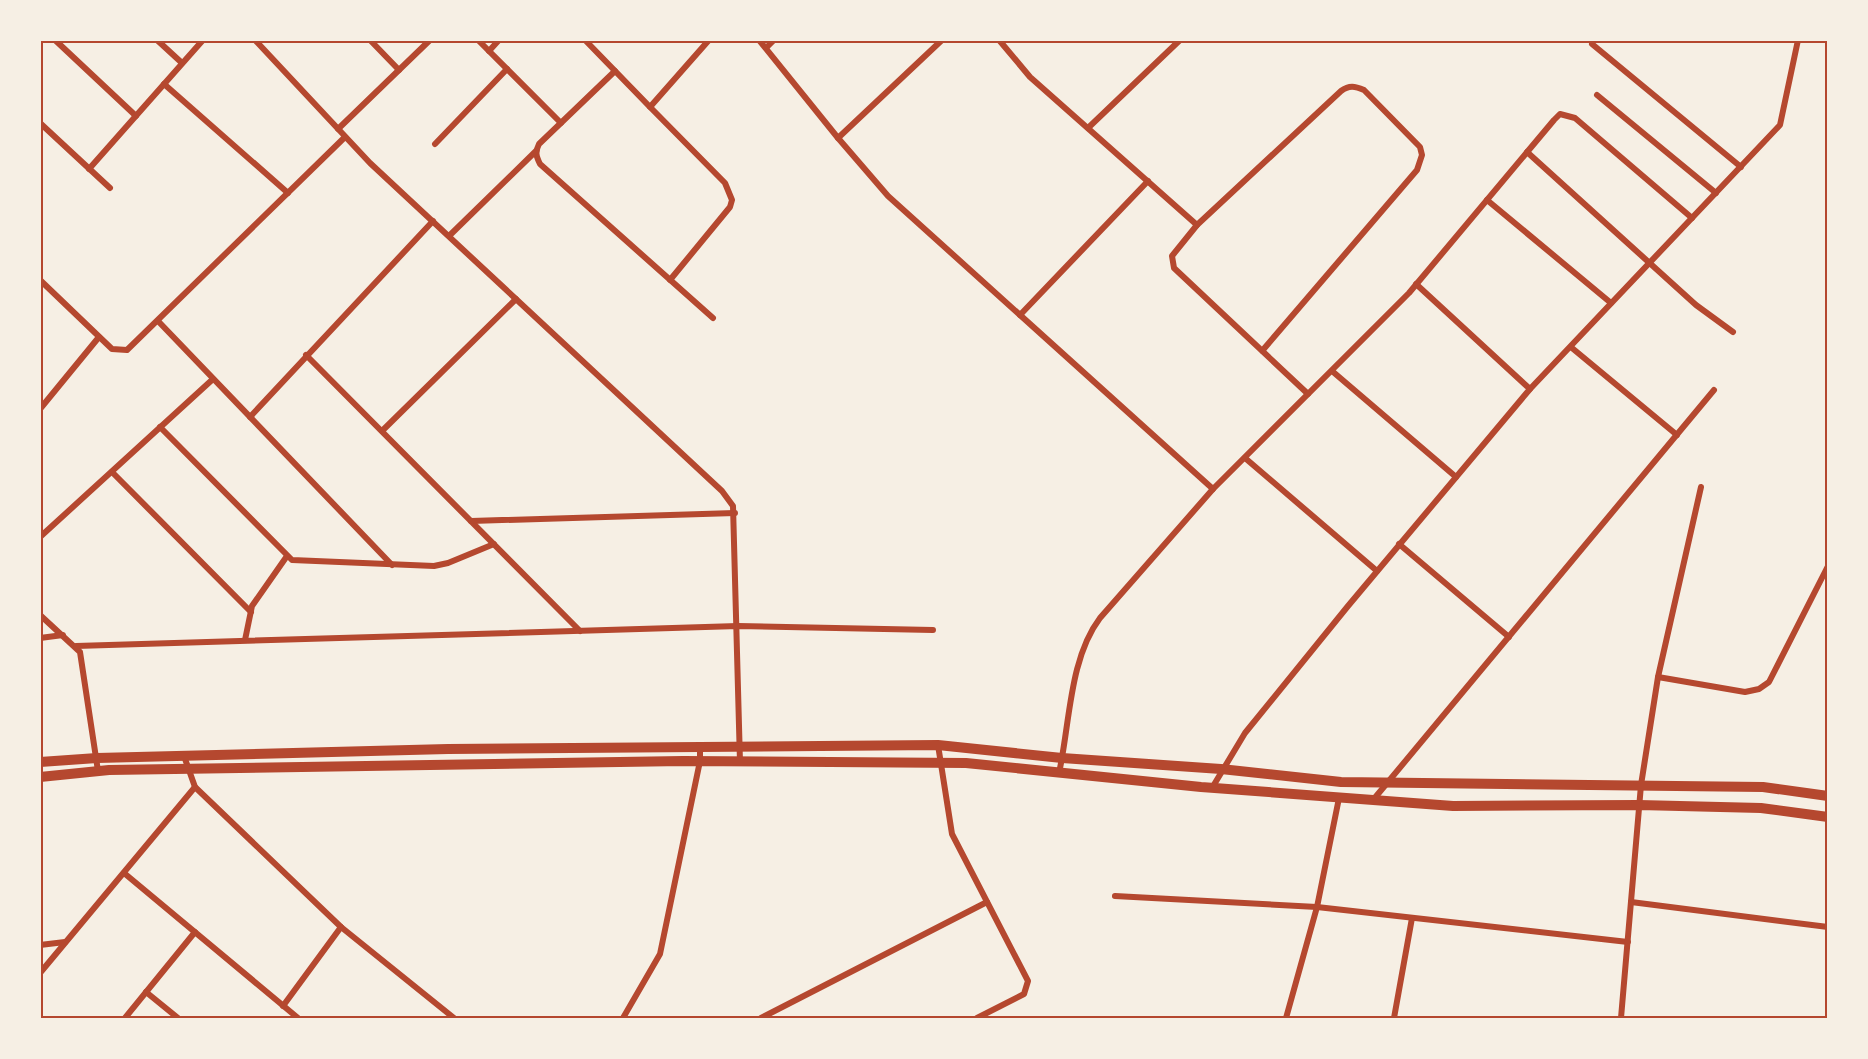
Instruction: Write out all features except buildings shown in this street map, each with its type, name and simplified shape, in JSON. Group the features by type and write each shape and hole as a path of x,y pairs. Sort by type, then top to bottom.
{"street":[{"path":"55,40 136,116"},
{"path":"158,40 182,63"},
{"path":"89,169 203,40"},
{"path":"255,40 345,137 722,491 734,506 742,745 740,762"},
{"path":"370,40 399,70"},
{"path":"338,129 430,40"},
{"path":"478,40 561,123"},
{"path":"489,51 499,40"},
{"path":"585,40 725,183 732,200 730,207 670,280"},
{"path":"650,107 709,40"},
{"path":"759,40 888,196 1213,489"},
{"path":"766,48 774,40"},
{"path":"838,138 942,40"},
{"path":"999,40 1030,77 1197,225"},
{"path":"1088,128 1180,40"},
{"path":"1212,788 1221,769 1245,733 1399,544 1530,389 1572,348 1611,303 1780,124 1798,40"},
{"path":"1592,44 1741,167"},
{"path":"435,144 507,69"},
{"path":"449,236 536,151 539,144 615,71"},
{"path":"164,84 288,193"},
{"path":"1263,351 1417,170 1422,155 1420,147 1364,90 1356,86 1347,87 1197,225 1176,249 1171,262 1263,351 1308,394"},
{"path":"1598,95 1716,193"},
{"path":"1059,773 1078,668 1094,626 1213,489 1416,284 1560,114 1575,118 1692,218"},
{"path":"40,123 110,189"},
{"path":"40,280 112,349 127,350 345,137"},
{"path":"536,151 540,164 713,318"},
{"path":"1527,152 1696,305 1733,332"},
{"path":"1020,315 1148,181"},
{"path":"1487,200 1611,303"},
{"path":"250,417 433,221"},
{"path":"1416,284 1530,389"},
{"path":"382,431 516,299"},
{"path":"158,321 392,565"},
{"path":"40,409 99,337"},
{"path":"1572,348 1677,435"},
{"path":"306,355 580,631"},
{"path":"1332,371 1456,477"},
{"path":"40,537 213,379"},
{"path":"1373,800 1714,390"},
{"path":"160,428 287,556 299,562 441,565 494,544"},
{"path":"1245,458 1377,571"},
{"path":"112,472 251,612"},
{"path":"1621,1018 1641,785 1658,677 1701,487"},
{"path":"471,521 735,513"},
{"path":"1399,544 1509,637"},
{"path":"245,640 255,602 287,556"},
{"path":"1658,677 1745,692 1759,689 1769,682 1827,566"},
{"path":"40,615 76,646 82,659 98,771"},
{"path":"76,646 738,626 933,630"},
{"path":"40,638 63,635"},
{"path":"40,762 97,758 742,745 942,745 1062,758 1221,769 1341,782 1763,787 1827,796"},
{"path":"942,745 942,764 952,834 1028,986 1024,994 977,1018"},
{"path":"623,1018 660,954 700,761 699,746"},
{"path":"184,756 195,787 341,927 454,1018"},
{"path":"40,777 98,771 189,768 700,761 966,763 1212,788 1458,807 1639,805 1761,808 1827,816"},
{"path":"40,973 195,787"},
{"path":"1286,1018 1317,907 1339,798"},
{"path":"124,873 298,1018"},
{"path":"1115,896 1317,907 1628,942"},
{"path":"761,1018 987,902"},
{"path":"1631,902 1827,927"},
{"path":"1394,1018 1412,918"},
{"path":"283,1006 341,927"},
{"path":"125,1018 195,932"},
{"path":"40,945 66,942"},
{"path":"147,992 178,1018"},
{"path":"286,1018 291,1012"}]}
